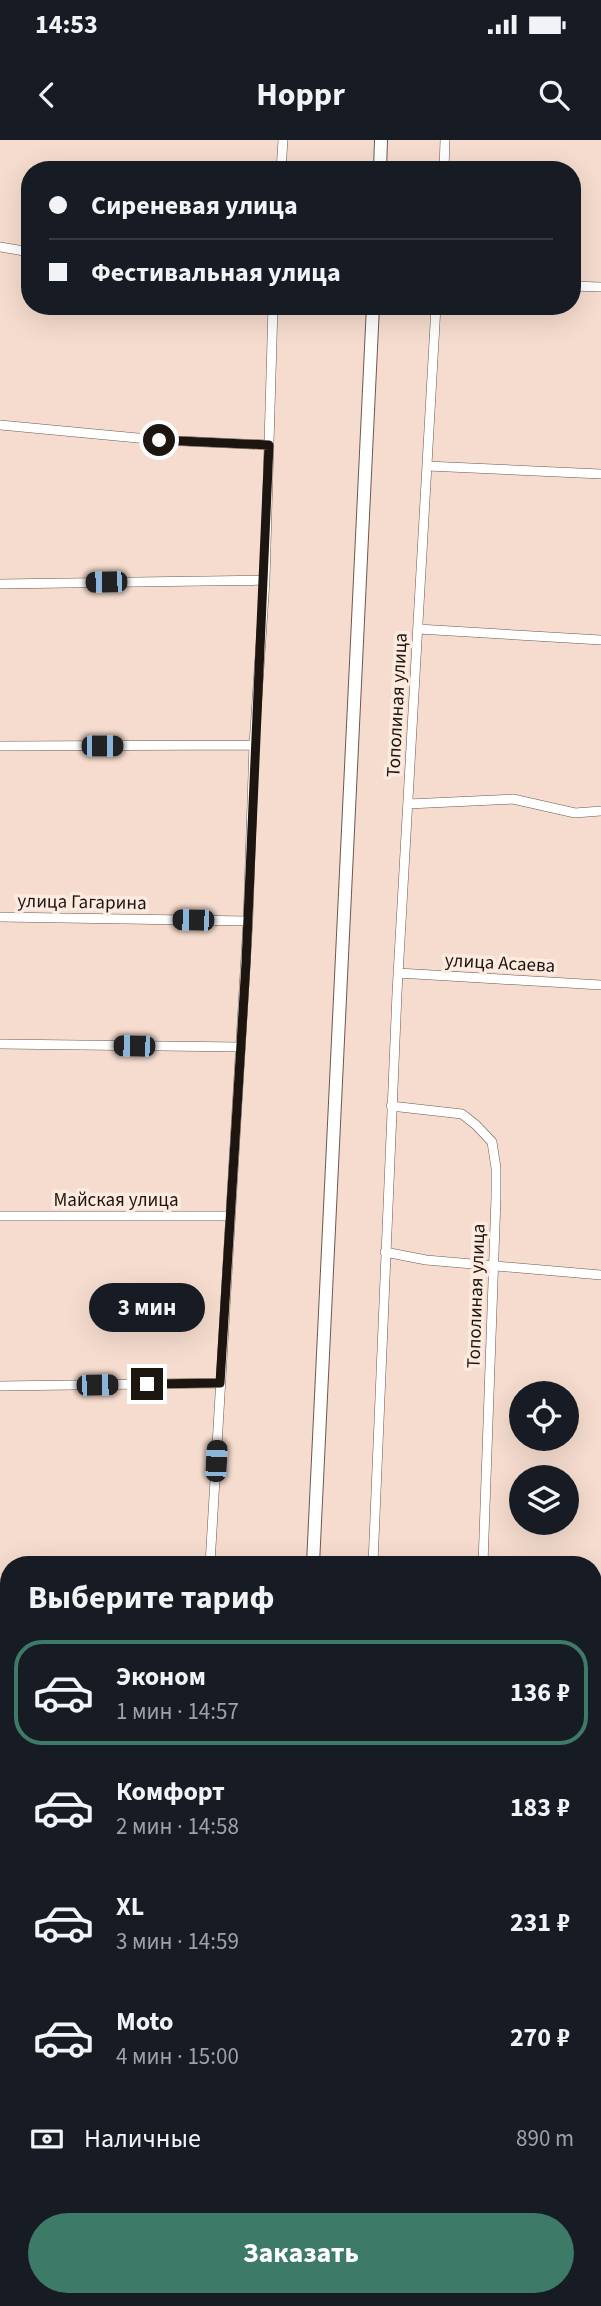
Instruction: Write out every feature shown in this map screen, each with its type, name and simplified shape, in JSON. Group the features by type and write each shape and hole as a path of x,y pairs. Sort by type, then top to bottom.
{"main road":[{"path":"380,161 381,140"},
{"path":"313,1556 373,315"}],"street":[{"path":"282,161 283,140"},
{"path":"445,161 446,140"},
{"path":"0,247 21,250"},
{"path":"581,286 601,287"},
{"path":"210,1556 248,920 254,745 265,580 273,315"},
{"name":"Тополиная улица","path":"373,1556 391,1106 435,315"},
{"path":"0,425 159,440 269,445"},
{"path":"427,466 601,474"},
{"path":"0,584 265,580"},
{"path":"418,629 601,640"},
{"path":"0,746 254,745"},
{"path":"408,804 513,799 575,813 601,811"},
{"name":"улица Гагарина","path":"0,917 248,920"},
{"name":"улица Асаева","path":"398,974 601,985"},
{"path":"0,1044 241,1047"},
{"name":"Тополиная улица","path":"391,1106 462,1114 492,1142 496,1168 494,1266 483,1556"},
{"name":"Майская улица","path":"0,1216 231,1216"},
{"path":"385,1252 426,1260 601,1275"},
{"path":"0,1387 220,1383"}],"route":[{"path":"147,1384 220,1383 246,963 269,445 159,440"}]}
